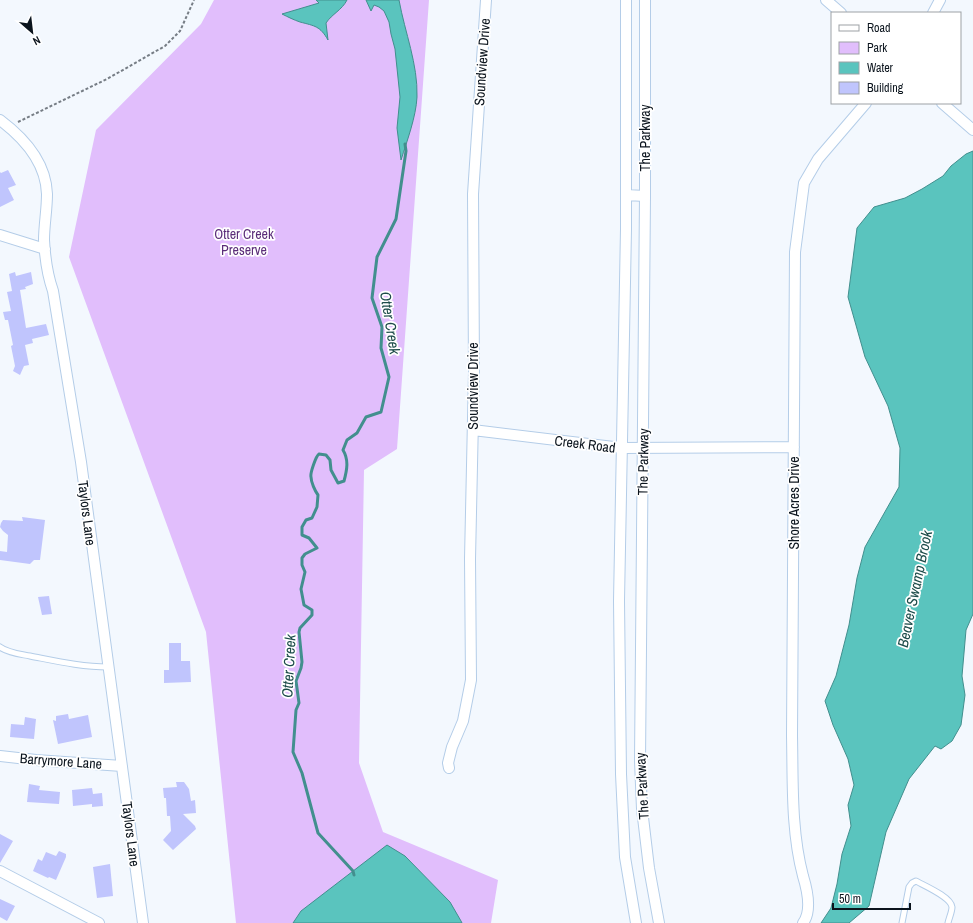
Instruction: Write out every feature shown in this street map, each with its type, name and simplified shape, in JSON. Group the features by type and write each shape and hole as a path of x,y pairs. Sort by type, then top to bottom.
{"street":[{"name":"Soundview Drive","path":"448,768 452,747 463,720 471,680 470,560 473,430 473,194 486,0"},
{"name":"The Parkway","path":"626,0 626,221 619,601 621,774 625,858 636,923"},
{"name":"The Parkway","path":"645,0 641,769 642,809 649,868 659,923"},
{"path":"826,0 840,12"},
{"path":"933,12 940,0"},
{"name":"Shore Acres Drive","path":"803,923 806,920 809,896 798,859 794,816 792,736 795,252 804,183 818,158 865,104"},
{"path":"943,104 973,130"},
{"name":"Taylors Lane","path":"0,120 9,126 31,148 42,169 47,193 44,240 47,274 53,291 81,462 143,923"},
{"path":"626,195 645,196"},
{"path":"626,221 645,222"},
{"path":"0,235 45,249"},
{"name":"Creek Road","path":"473,430 622,448 794,447"},
{"name":"Barrymore Lane","path":"0,756 122,766"},
{"path":"0,871 99,923"}],"lane":[{"path":"0,647 40,658 92,667 108,667"},
{"path":"902,923 909,887 916,881 946,898 950,902 952,908 948,923"}],"path":[{"path":"9,126 107,79 165,46 180,31 194,0"}],"green space":[{"name":"Otter Creek Preserve","path":"214,0 429,0 397,449 364,470 359,763 383,832 498,880 491,923 236,923 206,632 69,257 96,130 201,24"}],"water":[{"path":"316,0 347,0 326,23 328,40 317,27 282,14 319,3"},
{"path":"366,0 399,0 413,61 417,85 417,97 411,129 401,160 397,128 400,97 395,49 389,22 384,11 374,5 371,11"},
{"name":"Beaver Swamp Brook","path":"973,151 973,614 966,630 962,676 965,695 961,725 952,741 941,749 935,746 909,779 886,832 869,906 849,923 821,923 831,908 842,854 851,826 848,805 854,785 848,759 833,725 825,701 836,676 849,625 857,578 865,547 899,487 900,448 888,406 865,357 848,297 857,228 874,207 905,198 922,189 943,176 951,166 966,154"},
{"path":"387,845 405,856 450,902 462,923 293,923 301,911"}],"building":[{"path":"8,170 16,185 8,188 14,200 0,207 0,172 1,173"},
{"path":"15,272 16,276 31,272 33,284 25,287 26,289 20,290 26,328 46,324 49,335 32,339 33,343 25,345 29,365 24,366 20,375 13,371 15,366 11,346 13,345 8,320 5,320 3,312 11,311 7,292 12,291 9,274"},
{"path":"22,517 45,520 40,560 34,560 30,564 0,560 0,551 7,552 8,535 0,527 1,523 3,520 23,521"},
{"path":"49,596 52,614 42,615 38,597"},
{"path":"169,643 181,643 181,661 190,661 191,682 164,683 164,670 169,670"},
{"path":"68,714 69,719 88,715 92,737 58,744 53,720 56,721 56,716"},
{"path":"25,717 36,719 34,739 10,737 11,724 24,725"},
{"path":"176,782 184,782 189,789 191,801 195,800 196,813 183,814 195,826 196,829 173,850 163,840 171,831 170,816 167,816 166,798 164,798 163,788 177,787"},
{"path":"29,784 40,786 39,790 60,792 59,804 27,802"},
{"path":"92,788 93,794 102,793 103,806 92,807 92,804 73,806 72,790"},
{"path":"0,834 13,841 0,863"},
{"path":"59,851 66,854 66,857 56,880 33,871 38,859 42,861 46,852 56,856"},
{"path":"110,864 113,896 97,898 93,867"},
{"path":"0,899 15,906 7,921 0,917"}],"waterway":[{"name":"Otter Creek","path":"354,875 353,871 318,833 302,773 293,752 296,710 299,703 296,681 302,662 299,632 300,628 312,615 312,610 304,605 301,589 305,572 302,565 302,558 305,554 317,548 309,538 302,535 302,527 306,520 312,518 317,507 318,495 312,484 311,475 318,455 326,455 330,460 331,470 338,483 344,481 347,465 343,450 347,440 357,433 366,417 381,412 389,377 381,348 382,327 372,298 377,257 396,219 406,151 405,144"}]}
